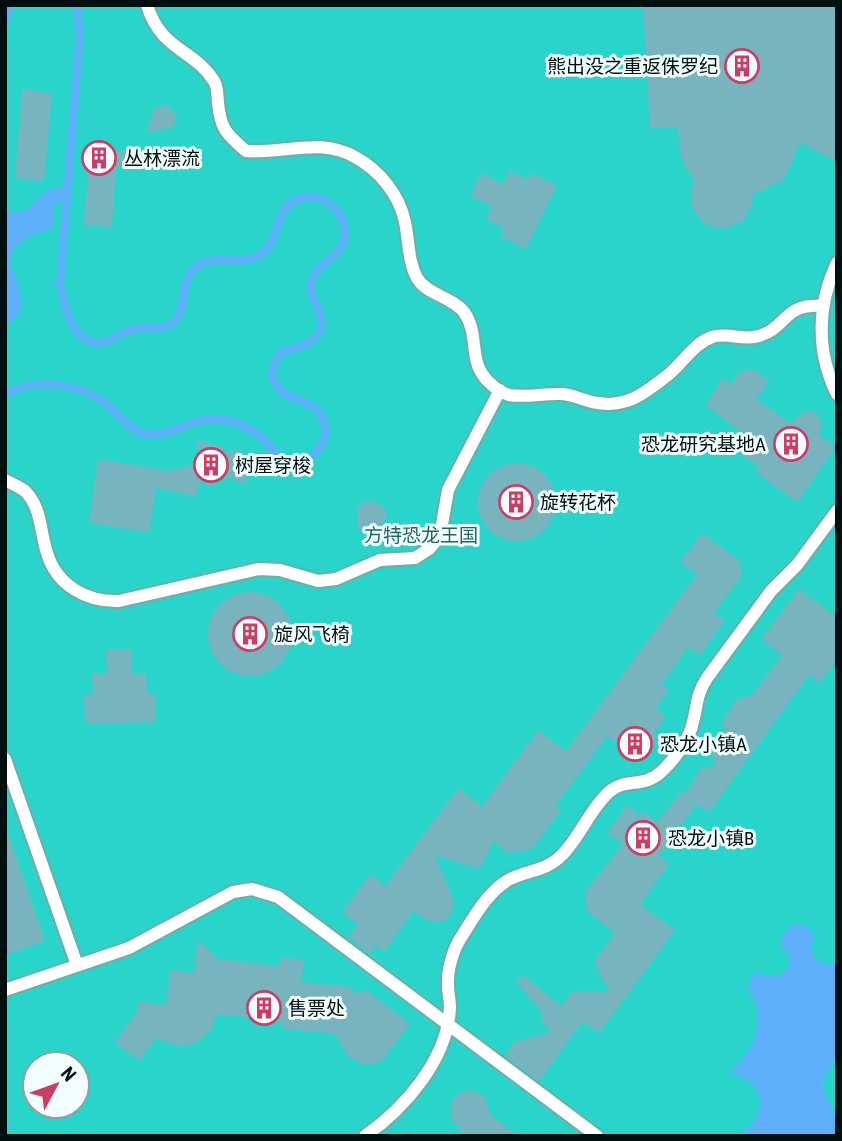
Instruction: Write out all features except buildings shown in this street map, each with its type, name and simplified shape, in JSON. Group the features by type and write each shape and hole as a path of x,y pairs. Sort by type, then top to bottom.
{"lane":[{"path":"148,5 150,15 165,39 207,70 217,85 221,126 246,151 277,152 298,146 334,149 354,156 377,172 394,195 405,220 412,265 419,282 450,300 464,313 473,335 475,359 482,375 506,394 563,394 596,403 632,402 679,366 700,343 714,336 759,336 799,307 823,306"},
{"path":"837,263 823,306 821,336 837,394"},
{"path":"5,480 24,491 35,506 52,568 61,579 86,597 101,602 119,601 259,569 280,570 318,581 336,579 380,560 415,558 429,549 440,536 448,490 500,390"},
{"path":"365,1136 399,1108 439,1052 449,1014 449,969 459,939 487,901 509,880 538,872 562,855 610,791 621,784 643,783 653,779 664,769 687,738 693,723 697,693 707,678 771,591 797,565 837,511"},
{"path":"5,759 77,965"},
{"path":"5,990 129,948 233,892 252,889 269,893 597,1136"}],"green space":[{"name":"方特恐龙王国","path":"5,5 837,5 837,1136 5,1136"}],"shaded area":[{"path":"67,185 66,199 55,205 52,229 21,242 13,253 10,260 22,305 20,312 5,325 5,211 25,210 47,191"},
{"path":"798,924 808,928 816,938 812,946 813,954 818,960 829,965 837,962 837,1055 827,1075 823,1076 823,1087 836,1115 837,1136 737,1136 755,1120 760,1105 759,1097 751,1083 730,1072 751,1046 757,1029 756,1008 753,996 749,994 748,983 755,974 761,972 778,976 786,970 789,966 789,953 784,952 780,939 790,926"}],"waterway":[{"path":"5,21 11,5"},
{"path":"5,394 31,385 73,388 99,399 133,429 152,435 170,432 205,419 229,421 243,425 261,437 281,457 289,460 312,455 325,436 322,417 317,409 284,393 272,376 274,364 283,352 309,343 321,330 322,317 313,297 311,283 318,269 340,248 345,233 339,214 323,200 307,197 295,200 287,206 272,240 260,255 244,260 210,261 194,269 187,280 180,312 167,326 133,329 104,342 85,339 78,333 68,315 60,286 80,33 77,10 73,5"}],"place":[{"name":"熊出没之重返侏罗纪","path":"742,66"},
{"name":"丛林漂流","path":"99,158"},
{"name":"恐龙研究基地A","path":"791,444"},
{"name":"树屋穿梭","path":"211,465"},
{"name":"旋转花杯","path":"516,502"},
{"name":"旋风飞椅","path":"250,634"},
{"name":"恐龙小镇A","path":"635,744"},
{"name":"恐龙小镇B","path":"643,838"},
{"name":"售票处","path":"264,1008"}]}
